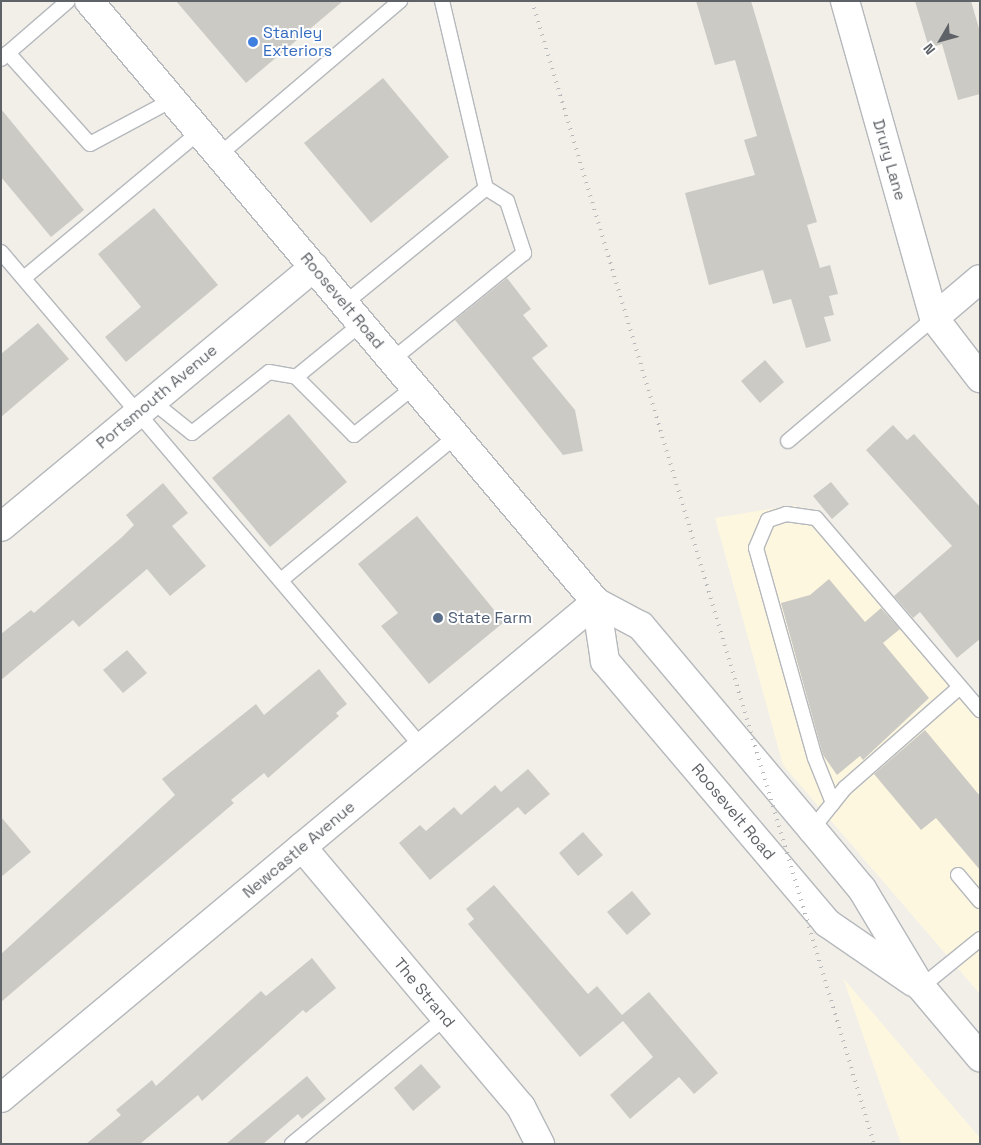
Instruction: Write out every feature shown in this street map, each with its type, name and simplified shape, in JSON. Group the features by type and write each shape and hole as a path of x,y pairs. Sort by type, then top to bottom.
{"street":[{"name":"Roosevelt Road","path":"89,1 596,602 641,626 862,889 921,987 980,1057"},
{"name":"Drury Lane","path":"845,1 934,318"},
{"name":"Portsmouth Avenue","path":"1,527 314,267"},
{"path":"980,279 934,318 980,378"},
{"name":"Roosevelt Road","path":"596,602 605,661 826,923 921,987"},
{"name":"Newcastle Avenue","path":"1,1098 596,602"},
{"name":"The Strand","path":"302,847 520,1107 540,1144"}],"lane":[{"path":"68,1 5,56 90,144 172,100"},
{"path":"218,155 400,1"},
{"path":"392,360 524,253 507,201 486,188 442,1"},
{"path":"24,278 199,132"},
{"path":"296,377 353,314 486,188"},
{"path":"1,252 146,407 281,580 422,747"},
{"path":"788,441 934,318"},
{"path":"146,407 192,433 269,372 296,377 354,435 414,387"},
{"path":"281,580 456,436"},
{"path":"832,803 815,758 756,548 768,520 786,514 816,518 980,710"},
{"path":"812,829 832,803 960,687"},
{"path":"958,875 980,901"},
{"path":"921,987 980,939"},
{"path":"292,1144 445,1018"}],"shaded area":[{"path":"795,505 980,722 980,994 783,765 715,518"},
{"path":"843,978 980,1138 980,1144 901,1144"}],"building":[{"name":"Stanley Exteriors","path":"176,1 343,1 246,83"},
{"path":"696,1 751,1 817,222 807,225 820,268 830,265 838,294 829,296 834,315 824,317 831,341 806,348 791,299 773,304 763,270 709,285 685,193 755,175 744,140 757,136 735,60 715,65"},
{"path":"915,1 971,1 980,32 980,94 958,100 942,44 929,48"},
{"path":"383,78 449,157 371,223 304,143"},
{"path":"1,109 84,210 51,237 1,177"},
{"path":"154,208 218,285 126,362 105,337 141,307 98,254"},
{"path":"507,278 531,309 523,315 548,346 532,358 575,410 583,451 563,455 455,320"},
{"path":"38,323 69,359 1,417 1,354"},
{"path":"765,360 784,382 760,403 741,381"},
{"path":"289,414 347,482 270,547 212,478"},
{"path":"893,425 907,440 914,434 980,507 980,639 957,658 920,612 913,618 894,596 952,546 866,450"},
{"path":"831,482 849,504 832,519 813,496"},
{"path":"163,483 188,513 172,526 206,566 170,596 147,569 79,627 73,620 1,680 1,634 31,610 34,613 121,538 134,525 126,515"},
{"path":"417,516 504,622 429,684 381,626 398,613 358,564"},
{"path":"829,579 865,622 881,608 900,629 883,643 929,698 863,760 860,756 837,775 823,755 781,603 810,595"},
{"path":"127,650 147,673 123,693 103,670"},
{"path":"319,669 347,704 336,713 339,716 268,778 264,773 231,800 234,803 1,1002 1,954 175,795 162,779 256,704 264,715"},
{"path":"925,730 980,796 980,870 936,818 921,830 874,774"},
{"path":"528,769 550,794 525,815 518,807 430,880 399,843 420,825 426,831 454,807 461,815 495,785 501,792"},
{"path":"1,817 31,852 1,877"},
{"path":"583,832 603,855 578,876 559,853"},
{"path":"494,885 588,994 597,986 622,1015 649,992 718,1073 694,1094 679,1077 630,1119 610,1095 653,1057 623,1021 580,1057 468,924 474,919 466,909"},
{"path":"632,891 651,914 627,935 607,912"},
{"path":"312,958 336,988 306,1013 303,1010 202,1101 198,1095 140,1144 86,1144 121,1115 116,1110 152,1080 156,1086 261,991 266,996"},
{"path":"421,1064 441,1087 413,1111 394,1088"},
{"path":"307,1076 326,1099 302,1119 298,1114 263,1144 226,1144"}],"railway":[{"path":"532,1 874,1144"}],"place":[{"name":"Stanley Exteriors","path":"253,42"},
{"name":"State Farm","path":"438,618"}]}
